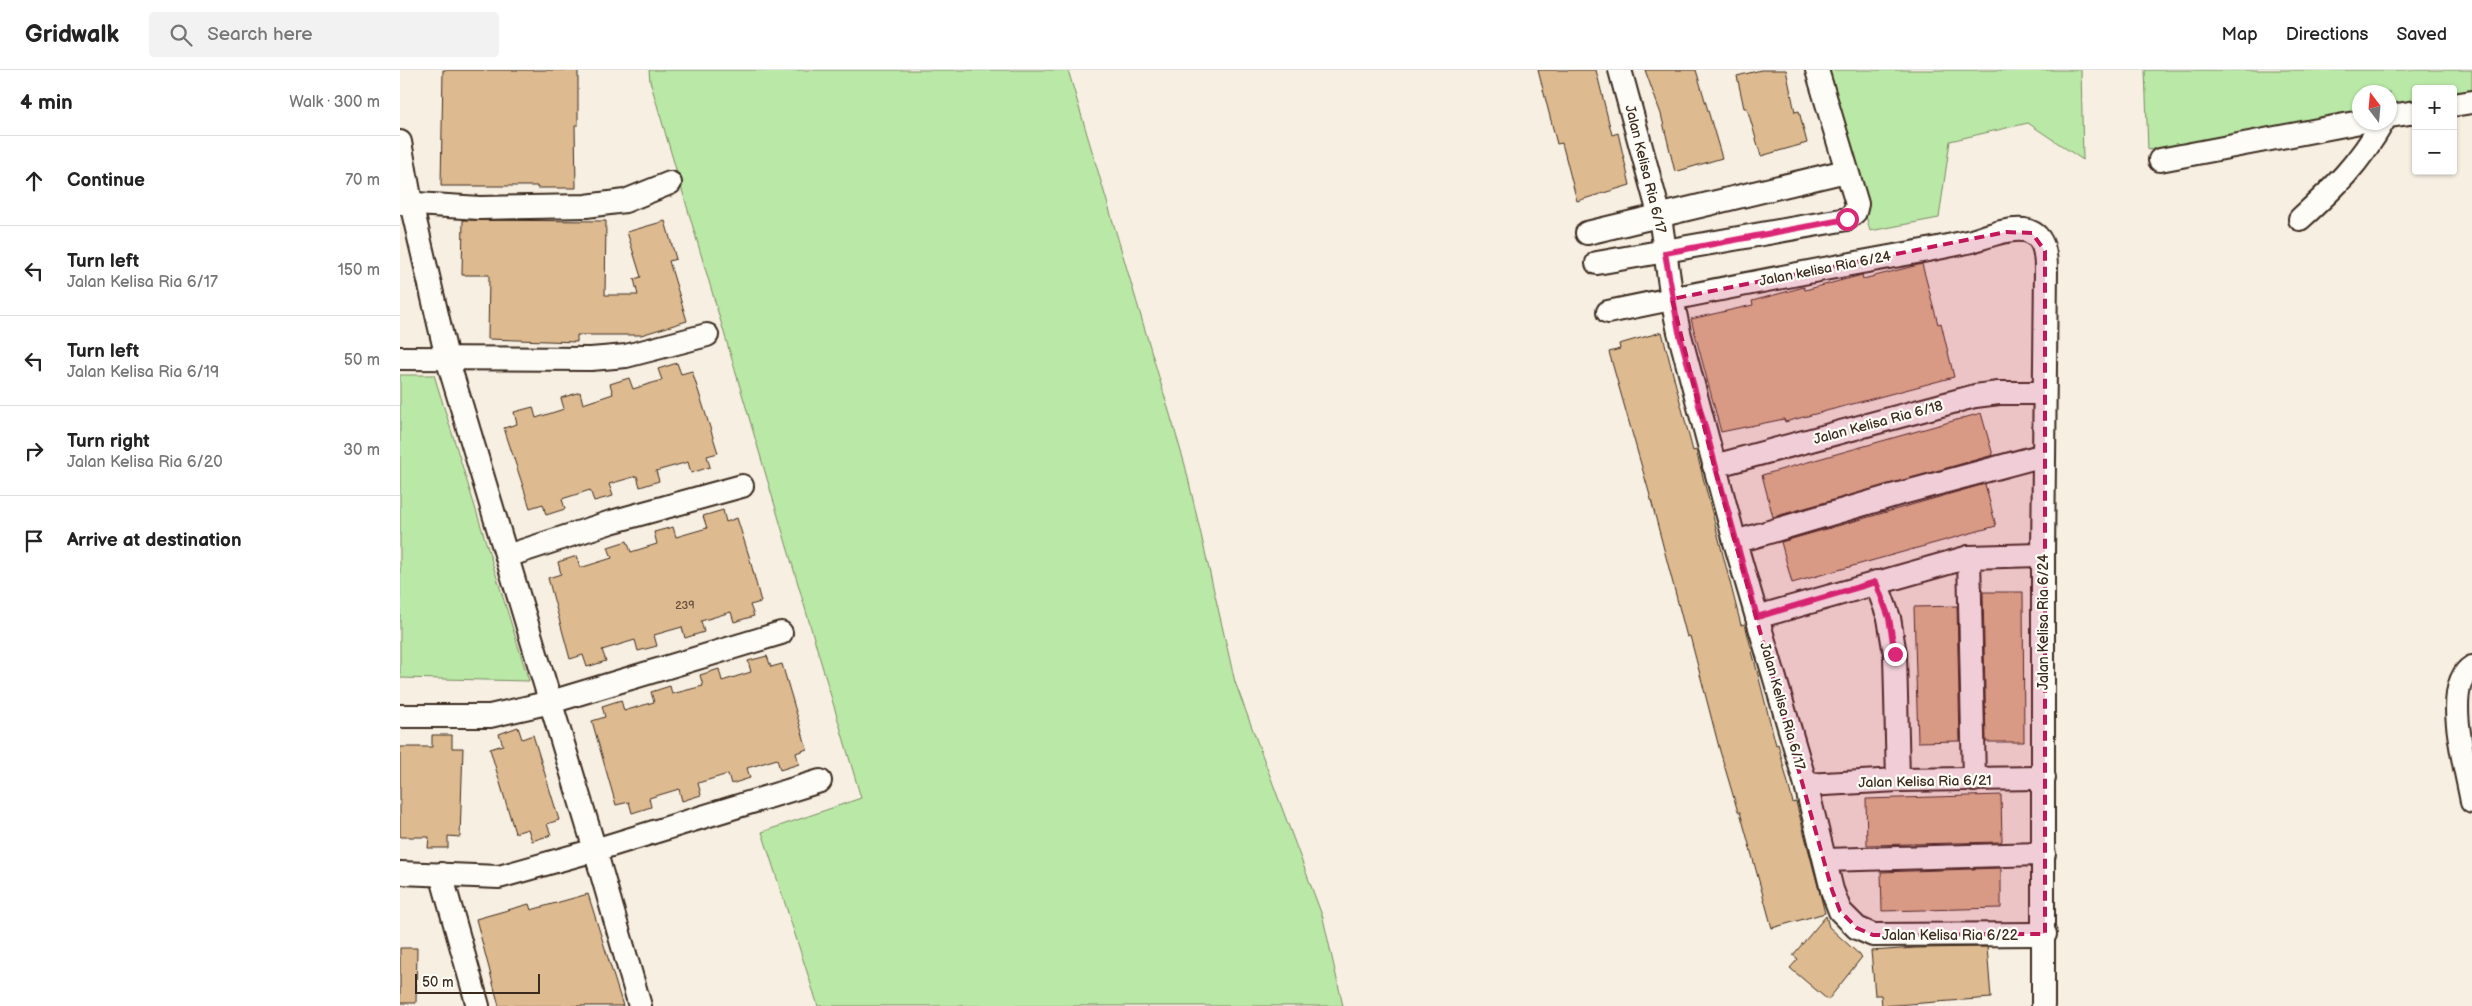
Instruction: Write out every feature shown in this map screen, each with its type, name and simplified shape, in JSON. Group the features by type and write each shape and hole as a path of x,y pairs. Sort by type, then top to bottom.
{"street":[{"name":"Jalan Kelisa Ria 6/17","path":"1620,70 1660,217 1672,299 1714,466 1806,786 1832,890 1840,911 1857,928"},
{"path":"1597,264 1847,219 1855,212 1857,204 1818,70"},
{"path":"2457,104 2472,102"},
{"path":"2397,115 2412,113"},
{"path":"2160,160 2352,124"},
{"path":"2300,219 2344,179 2358,162 2378,130"},
{"path":"400,142 405,203 447,358 596,850 640,1006"},
{"path":"1587,234 1846,171"},
{"path":"405,203 480,208 586,206 625,201 670,183"},
{"name":"Jalan kelisa Ria 6/24","path":"1608,312 2006,232 2023,230 2032,233 2040,240"},
{"name":"Jalan Kelisa Ria 6/24","path":"2040,240 2046,251 2043,556 2044,1006"},
{"path":"400,358 541,360 626,356 707,335"},
{"name":"Jalan Kelisa Ria 6/18","path":"1714,466 1975,396 1999,393 2044,393"},
{"path":"1735,542 1895,495 2044,456"},
{"path":"507,556 611,522 742,486"},
{"path":"1757,617 1969,557 2043,556"},
{"path":"1969,557 1974,780"},
{"path":"1876,582 1889,618 1895,654 1898,780"},
{"path":"400,716 490,716 551,702 781,633"},
{"path":"2466,673 2457,695 2457,715 2468,753 2472,802"},
{"name":"Jalan Kelisa Ria 6/21","path":"1806,786 1898,780 2044,778"},
{"path":"400,873 499,877 596,850 820,781"},
{"path":"1825,860 2044,854"},
{"path":"441,874 478,1006"},
{"name":"Jalan Kelisa Ria 6/22","path":"1857,928 1872,935 2045,934"}],"highlighted area":[{"path":"2006,232 2032,233 2045,251 2045,934 1873,935 1857,928 1840,911 1832,890 1714,466 1672,299"}],"green space":[{"path":"649,70 1068,70 1185,465 1235,682 1323,918 1343,1006 818,1006 762,832 861,798 650,81"},
{"path":"1828,70 2081,70 2083,160 2028,123 1950,141 1939,218 1870,231"},
{"path":"2145,70 2472,70 2472,90 2457,93 2457,85 2412,85 2412,102 2397,104 2397,85 2352,85 2352,112 2148,150"},
{"path":"400,375 434,375 529,681 400,678"}],"building":[{"path":"443,70 578,70 578,125 575,125 576,188 441,186"},
{"path":"1538,70 1596,70 1612,135 1618,133 1630,185 1577,201 1562,143 1557,144"},
{"path":"1645,70 1696,70 1722,158 1675,172 1661,114"},
{"path":"1761,70 1786,70 1795,112 1799,111 1807,143 1761,156 1747,108 1744,108 1737,76"},
{"path":"463,220 606,221 605,295 638,295 634,279 641,277 627,232 665,221 676,259 669,261 687,321 641,335 577,335 577,342 488,339 489,275 462,275"},
{"path":"1922,264 1938,324 1941,323 1954,377 1785,422 1784,419 1721,432 1691,319 1753,305 1752,301 1804,287 1805,290 1862,275 1863,279"},
{"path":"1662,332 1693,451 1696,450 1741,625 1745,624 1776,745 1778,744 1793,803 1796,802 1825,913 1772,928 1740,812 1738,812 1720,751 1690,636 1687,637 1649,492 1609,352 1620,349 1619,344"},
{"path":"677,363 681,374 692,371 706,415 718,453 707,456 710,467 691,473 688,462 656,471 659,481 640,487 637,476 609,484 613,496 594,501 590,490 562,499 565,509 546,515 543,504 530,508 504,428 517,424 514,412 533,407 536,418 564,409 561,398 580,392 583,404 613,394 610,384 629,378 633,389 662,380 658,369"},
{"path":"1981,413 1993,455 1773,517 1762,475"},
{"path":"1985,484 1996,526 1792,583 1781,542"},
{"path":"723,510 726,522 737,518 749,556 761,602 750,605 754,616 734,622 731,612 701,621 704,632 685,638 682,627 654,635 657,646 638,651 635,640 602,650 606,661 587,667 583,655 570,659 548,578 561,574 558,562 577,556 580,568 612,558 608,547 627,541 631,552 657,544 654,532 673,527 676,537 707,528 703,516"},
{"path":"1983,592 2023,592 2024,742 1986,742"},
{"path":"1957,606 1960,741 1918,742 1914,607"},
{"path":"767,656 771,667 782,664 807,749 796,753 799,764 780,770 777,759 747,768 750,778 731,784 728,774 698,783 701,795 682,801 679,789 649,798 651,807 632,813 629,802 616,805 592,721 605,717 602,706 621,700 624,711 654,702 651,692 670,686 672,694 703,686 700,675 719,669 722,681 751,672 748,661"},
{"path":"518,727 522,739 533,735 559,820 547,824 551,835 532,841 528,829 515,833 490,749 503,745 499,734"},
{"path":"432,735 452,735 452,748 463,748 460,837 448,836 448,848 428,848 429,837 400,837 400,747 432,747"},
{"path":"2001,795 2002,841 2000,842 1867,845 1866,799"},
{"path":"2001,868 2001,908 1882,911 1881,872"},
{"path":"588,894 623,1006 499,1006 476,919 529,904 531,910"},
{"path":"1826,916 1829,927 1862,957 1828,1000 1790,968 1798,959 1793,955"},
{"path":"1987,947 1991,998 1882,1006 1881,995 1875,995 1871,951"},
{"path":"400,948 417,948 416,1003 400,1003"}],"route":[{"path":"1847,219 1665,253 1679,332 1714,466 1757,617 1876,582 1889,618 1895,654"}]}
